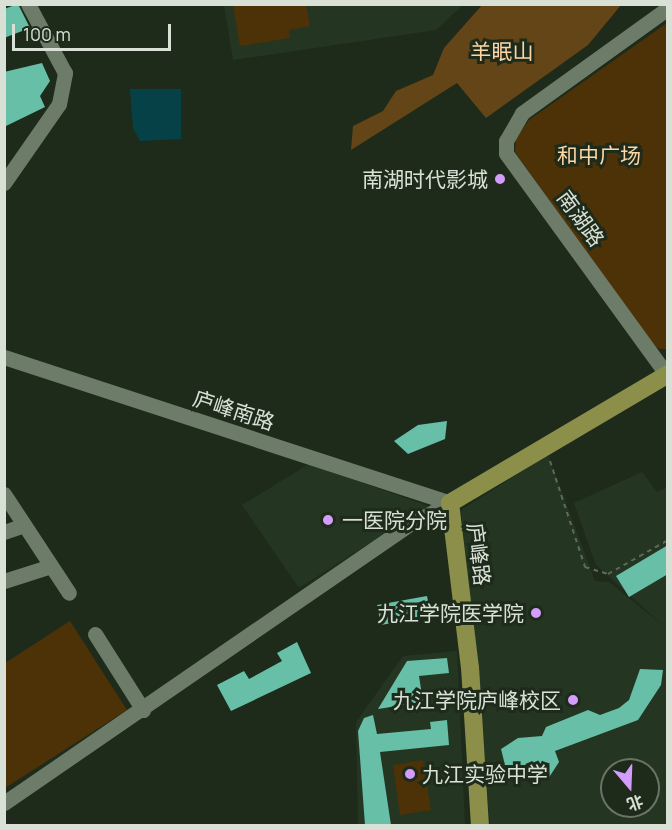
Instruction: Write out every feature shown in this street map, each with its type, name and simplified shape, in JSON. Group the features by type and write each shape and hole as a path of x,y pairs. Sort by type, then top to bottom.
{"main road":[{"name":"庐峰路","path":"480,825 470,668 450,503 667,375"}],"street":[{"path":"4,183 59,104 65,73 28,4"},
{"name":"南湖路","path":"667,375 506,153 506,141 522,113 668,8"},
{"name":"庐峰南路","path":"4,357 450,503"},
{"path":"4,494 69,593"},
{"path":"4,803 143,710 412,523 450,503"},
{"path":"4,532 24,525"},
{"path":"4,581 51,566"},
{"path":"95,634 143,710"}],"path":[{"path":"545,447 585,567 608,574 668,540"}],"shaded area":[{"path":"224,5 463,5 436,30 233,60"},
{"name":"九江学院庐峰校区","path":"548,455 595,581 609,582 665,627 596,565 574,503 642,472 657,492 667,487 667,825 490,825 461,510"},
{"name":"一医院分院","path":"309,464 428,506 299,588 242,505"},
{"name":"九江实验中学","path":"457,651 465,825 358,825 356,722 403,656"}],"green space":[{"name":"羊眠山","path":"483,4 621,5 588,45 486,118 457,83 351,150 353,126 383,111 396,91 433,75 444,48"},
{"path":"233,5 306,5 310,26 289,30 290,38 240,46"},
{"name":"和中广场","path":"667,23 667,349 661,349 653,346 515,152 516,139 529,120"},
{"path":"70,621 127,710 5,788 5,663"},
{"path":"423,760 431,810 400,815 393,765"}],"water":[{"path":"130,89 181,89 181,139 140,141 133,128"}],"building":[{"path":"18,4 30,28 4,38 4,9"},
{"path":"42,63 50,81 40,96 45,107 4,127 4,72"},
{"path":"447,421 445,439 408,454 394,441 418,425"},
{"path":"668,545 668,574 629,597 616,576"},
{"path":"427,596 431,616 381,625 377,605"},
{"path":"297,642 311,673 231,711 217,685 244,671 249,679 282,661 277,653"},
{"path":"447,658 449,673 419,676 423,702 378,709 407,661"},
{"path":"640,669 663,670 661,685 638,720 555,751 559,762 548,779 505,765 501,749 518,738 542,736 546,727 588,710 600,715 619,708 629,700"},
{"path":"373,715 377,734 431,729 430,722 447,720 449,745 380,752 391,825 365,825 358,731 364,718"}],"place":[{"name":"南湖时代影城","path":"500,179"},
{"name":"一医院分院","path":"328,520"},
{"name":"九江学院医学院","path":"536,613"},
{"name":"九江学院庐峰校区","path":"573,700"},
{"name":"九江实验中学","path":"410,774"}]}
